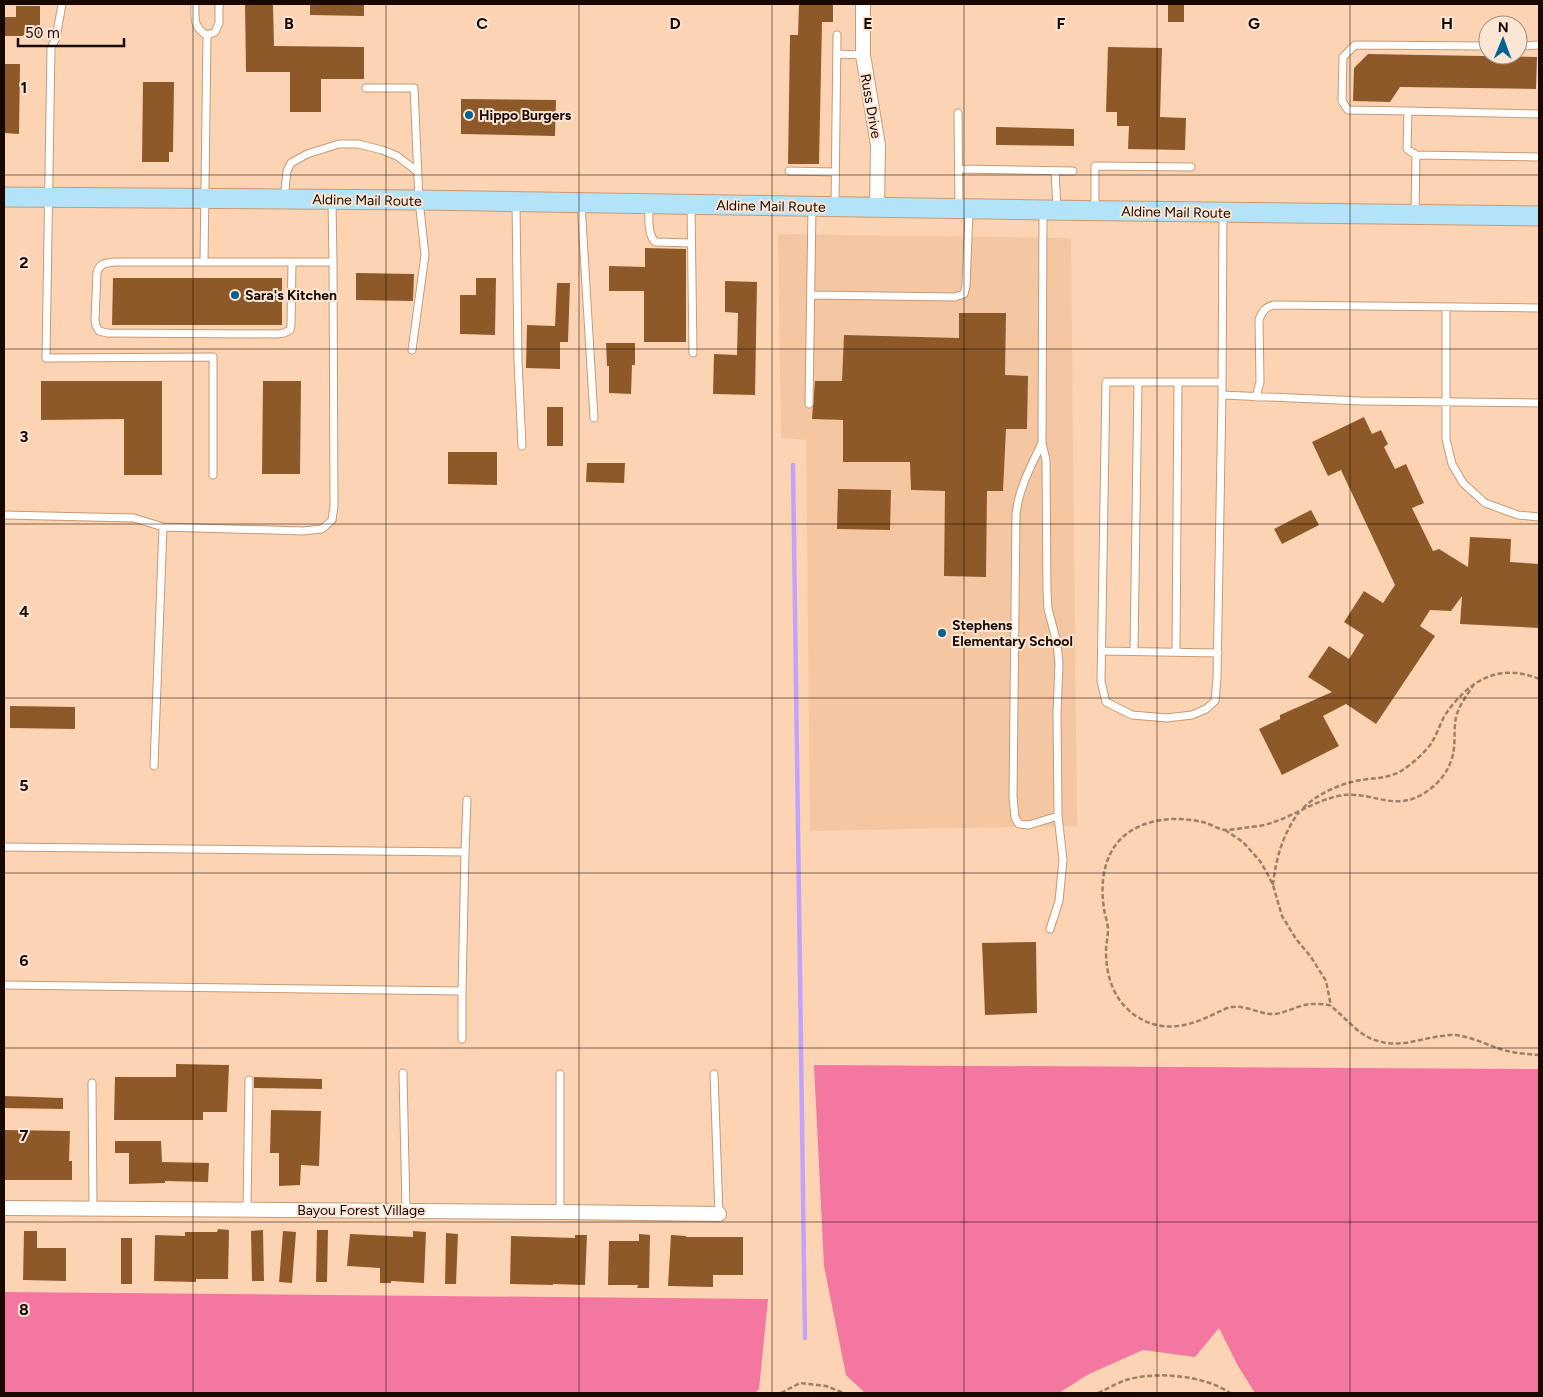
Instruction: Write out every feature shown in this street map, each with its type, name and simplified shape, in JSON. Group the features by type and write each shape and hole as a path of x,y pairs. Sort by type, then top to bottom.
{"main road":[{"name":"Aldine Mail Route","path":"4,197 419,200 1539,216"}],"street":[{"name":"Russ Drive","path":"863,4 863,55 878,144 878,208"},
{"name":"Bayou Forest Village","path":"4,1208 719,1214"}],"lane":[{"path":"62,4 56,38 51,48 46,358 214,357 213,475"},
{"path":"195,4 196,23 199,31 207,35 215,32 219,23 219,4"},
{"path":"204,262 207,35"},
{"path":"835,207 837,35"},
{"path":"1478,46 1355,45 1343,57 1342,101 1348,110 1539,114"},
{"path":"837,54 863,55"},
{"path":"366,88 414,88 419,200 425,255 412,350"},
{"path":"1408,111 1407,149 1416,155 1539,157"},
{"path":"810,296 954,297 964,294 966,286 964,209 959,169 958,113"},
{"path":"284,199 287,171 292,163 307,154 339,144 358,144 382,150 397,156 418,172"},
{"path":"1415,215 1416,155"},
{"path":"1095,211 1095,166 1191,167"},
{"path":"959,169 1073,171"},
{"path":"789,171 836,172"},
{"path":"1050,929 1060,901 1063,860 1058,816 1057,713 1059,664 1055,629 1049,614 1047,600 1046,460 1042,443 1050,210 1055,171"},
{"path":"4,515 134,518 164,527 303,532 322,528 332,520 334,506 332,200"},
{"path":"516,202 518,360 522,446"},
{"path":"581,203 594,418"},
{"path":"649,204 650,231 655,242 691,243"},
{"path":"691,205 693,353"},
{"path":"809,404 812,206"},
{"path":"1222,212 1222,382 1222,395 1218,653 1215,701 1206,709 1192,715 1167,718 1132,714 1106,702 1101,681 1106,382 1222,382"},
{"path":"292,262 291,325 290,330 284,333 117,333 99,331 96,326 96,272 104,263 115,262 204,262 292,262 333,262"},
{"path":"1256,397 1260,382 1259,319 1263,310 1268,306 1539,308"},
{"path":"1446,307 1446,439 1452,464 1463,484 1485,503 1518,514 1539,517"},
{"path":"1134,652 1138,382"},
{"path":"1176,652 1178,382"},
{"path":"1222,395 1361,401 1539,403"},
{"path":"1042,443 1026,478 1017,505 1013,798 1015,818 1019,824 1029,825 1058,816"},
{"path":"154,766 164,527"},
{"path":"1102,651 1218,653"},
{"path":"462,1039 467,800"},
{"path":"4,847 465,852"},
{"path":"4,985 462,991"},
{"path":"403,1073 406,1210"},
{"path":"560,1074 560,1212"},
{"path":"714,1074 719,1214"},
{"path":"247,1209 249,1080"},
{"path":"92,1083 93,1208"}],"path":[{"path":"1273,885 1274,870 1282,843 1290,826 1300,811 1316,797 1334,788 1360,780 1388,777 1413,763 1432,743 1441,722 1453,704 1474,684 1492,675 1502,673 1523,674 1539,679"},
{"path":"1225,830 1273,822 1338,796 1359,795 1394,802 1410,800 1426,792 1438,782 1448,769 1454,748 1454,725 1457,712 1474,684"},
{"path":"1331,1006 1326,981 1282,916 1273,885 1267,873 1251,851 1239,839 1225,830 1193,820 1160,820 1136,828 1121,838 1115,845 1105,864 1102,886 1108,929 1107,970 1114,991 1120,1001 1137,1017 1147,1022 1170,1027 1191,1024 1233,1007 1241,1006 1273,1014 1308,1004 1316,1004 1331,1006 1363,1035 1387,1044 1405,1044 1422,1039 1455,1034 1512,1052 1539,1055"},
{"path":"1098,1393 1126,1380 1154,1376 1185,1376 1223,1388 1230,1393"},
{"path":"781,1393 800,1383 826,1386 844,1393"}],"shaded area":[{"name":"Stephens Elementary School","path":"778,234 1071,238 1077,826 810,831 806,440 781,438"},
{"path":"814,1065 1539,1069 1539,1393 1255,1393 1238,1366 1219,1328 1195,1357 1143,1350 1087,1375 1059,1393 865,1393 846,1375 824,1266"},
{"path":"4,1292 768,1299 759,1389 755,1393 4,1393"}],"building":[{"path":"245,4 273,4 274,46 364,47 364,79 321,79 321,112 290,112 290,72 246,72"},
{"path":"310,4 364,4 364,16 310,15"},
{"path":"799,4 833,4 833,22 822,22 819,164 788,164 790,35 798,35"},
{"path":"1168,5 1184,5 1184,22 1168,22"},
{"path":"16,6 40,6 40,36 4,36 4,17 16,17"},
{"path":"1108,47 1162,48 1160,117 1186,118 1185,150 1128,149 1129,126 1117,126 1117,112 1106,112"},
{"path":"1368,54 1478,56 1478,65 1528,65 1528,57 1537,57 1536,89 1400,87 1390,102 1353,101 1354,68"},
{"path":"4,64 20,64 19,134 4,133"},
{"path":"143,82 174,82 173,152 169,152 169,162 142,162"},
{"path":"461,99 556,100 555,136 461,134"},
{"path":"996,127 1074,129 1074,146 996,145"},
{"path":"645,248 686,249 686,342 644,342 644,291 609,291 609,266 645,267"},
{"path":"356,273 414,274 413,301 356,300"},
{"path":"113,278 282,278 282,325 112,325"},
{"path":"476,278 496,278 495,335 460,334 460,295 476,295"},
{"path":"725,281 757,282 755,395 713,394 714,354 737,355 738,313 725,312"},
{"path":"557,283 570,283 568,342 560,342 560,369 526,368 527,325 555,326"},
{"path":"959,313 1006,313 1005,375 1028,376 1027,429 1006,429 1003,491 987,491 986,577 944,576 945,491 911,490 910,462 843,462 843,420 812,419 815,381 842,381 844,335 959,338"},
{"path":"606,343 635,343 635,365 632,365 631,394 609,393 609,366 607,366"},
{"path":"41,381 162,381 162,475 124,475 124,419 41,420"},
{"path":"263,381 301,381 300,474 262,474"},
{"path":"547,407 563,407 563,446 547,446"},
{"path":"1364,417 1372,434 1381,430 1388,444 1384,447 1395,469 1406,464 1424,503 1412,508 1433,551 1439,549 1468,567 1470,537 1511,539 1510,562 1539,564 1539,628 1460,624 1462,596 1451,611 1430,610 1420,626 1435,636 1376,724 1346,704 1323,716 1339,746 1282,775 1259,729 1280,719 1280,715 1332,692 1308,677 1329,646 1349,659 1364,635 1344,622 1364,591 1383,603 1395,585 1341,470 1328,476 1312,442"},
{"path":"448,452 497,452 497,485 448,484"},
{"path":"587,463 625,463 624,483 586,482"},
{"path":"838,489 891,490 890,530 837,529"},
{"path":"1311,510 1319,525 1282,544 1274,529"},
{"path":"10,706 75,707 75,729 10,728"},
{"path":"1036,942 1037,1013 985,1015 982,943"},
{"path":"176,1064 229,1065 227,1112 203,1112 203,1120 114,1120 115,1077 176,1077"},
{"path":"254,1077 322,1079 322,1089 254,1088"},
{"path":"4,1096 63,1098 63,1109 4,1108"},
{"path":"271,1110 321,1111 319,1166 301,1165 300,1185 279,1186 279,1153 270,1153"},
{"path":"4,1130 70,1131 69,1161 72,1161 72,1180 4,1180"},
{"path":"115,1141 161,1141 162,1162 209,1163 208,1182 165,1181 165,1183 129,1184 129,1153 115,1153"},
{"path":"218,1229 229,1230 228,1279 196,1279 196,1282 154,1281 155,1235 185,1236 185,1232 217,1232"},
{"path":"263,1230 264,1281 252,1281 251,1231"},
{"path":"317,1230 328,1230 327,1282 316,1282"},
{"path":"24,1231 37,1231 37,1248 66,1248 66,1281 23,1280"},
{"path":"283,1231 296,1232 292,1283 279,1282"},
{"path":"413,1231 426,1232 424,1283 391,1281 391,1283 380,1283 380,1268 347,1266 350,1234 413,1237"},
{"path":"446,1233 458,1234 456,1284 445,1284"},
{"path":"639,1234 650,1235 649,1288 637,1288 638,1285 608,1285 609,1241 639,1241"},
{"path":"575,1235 587,1235 585,1285 510,1284 511,1236 575,1238"},
{"path":"671,1235 686,1237 743,1237 743,1275 713,1275 713,1287 668,1286"},
{"path":"121,1238 132,1238 132,1284 121,1284"}],"waterway":[{"path":"793,465 805,1338"}],"place":[{"name":"Hippo Burgers","path":"469,115"},
{"name":"Sara's Kitchen","path":"235,295"},
{"name":"Stephens Elementary School","path":"942,633"}]}
